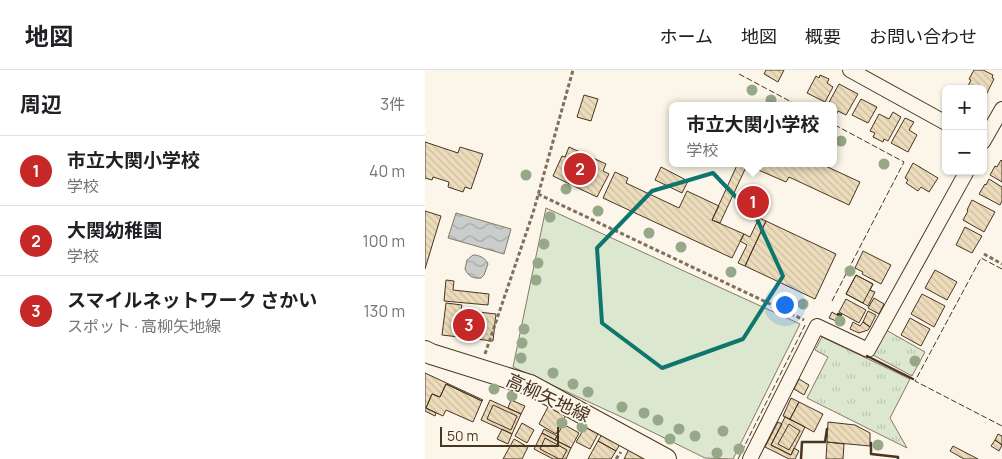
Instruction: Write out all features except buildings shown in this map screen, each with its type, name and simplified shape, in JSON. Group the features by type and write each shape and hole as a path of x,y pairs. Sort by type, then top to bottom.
{"main road":[{"name":"高柳矢地線","path":"425,351 530,385 666,459"}],"street":[{"path":"850,70 942,121"},
{"path":"987,135 1002,109"},
{"path":"750,459 817,326 867,350 965,175"}],"path":[{"path":"480,369 533,213 573,70"},
{"path":"538,194 817,326"},
{"path":"984,254 1002,264"}],"highlighted area":[{"path":"713,173 757,219 783,276 743,339 662,368 602,323 597,248 652,191"}],"green space":[{"path":"546,208 800,324 733,459 705,458 513,367"},
{"path":"886,330 925,352 912,376 873,355"},
{"path":"822,337 910,379 890,418 907,448 807,398 828,357 815,350"}],"water":[{"path":"456,213 511,229 504,254 448,238"},
{"path":"473,255 482,257 488,264 481,278 471,277 465,269 467,260"}],"fence":[{"path":"739,74 792,102"},
{"path":"832,301 904,162 837,126"},
{"path":"1002,269 981,258 915,381 1002,426"},
{"path":"738,459 805,325"}],"wall":[{"path":"838,314 841,315 838,322"},
{"path":"867,356 913,379"},
{"path":"801,459 802,442 825,442 827,429"},
{"path":"871,443 871,454 898,457 898,459"}],"place":[{"name":"大関幼稚園","path":"580,169"},
{"name":"市立大関小学校","path":"753,202"},
{"name":"スマイルネットワーク さかい","path":"469,325"}]}
